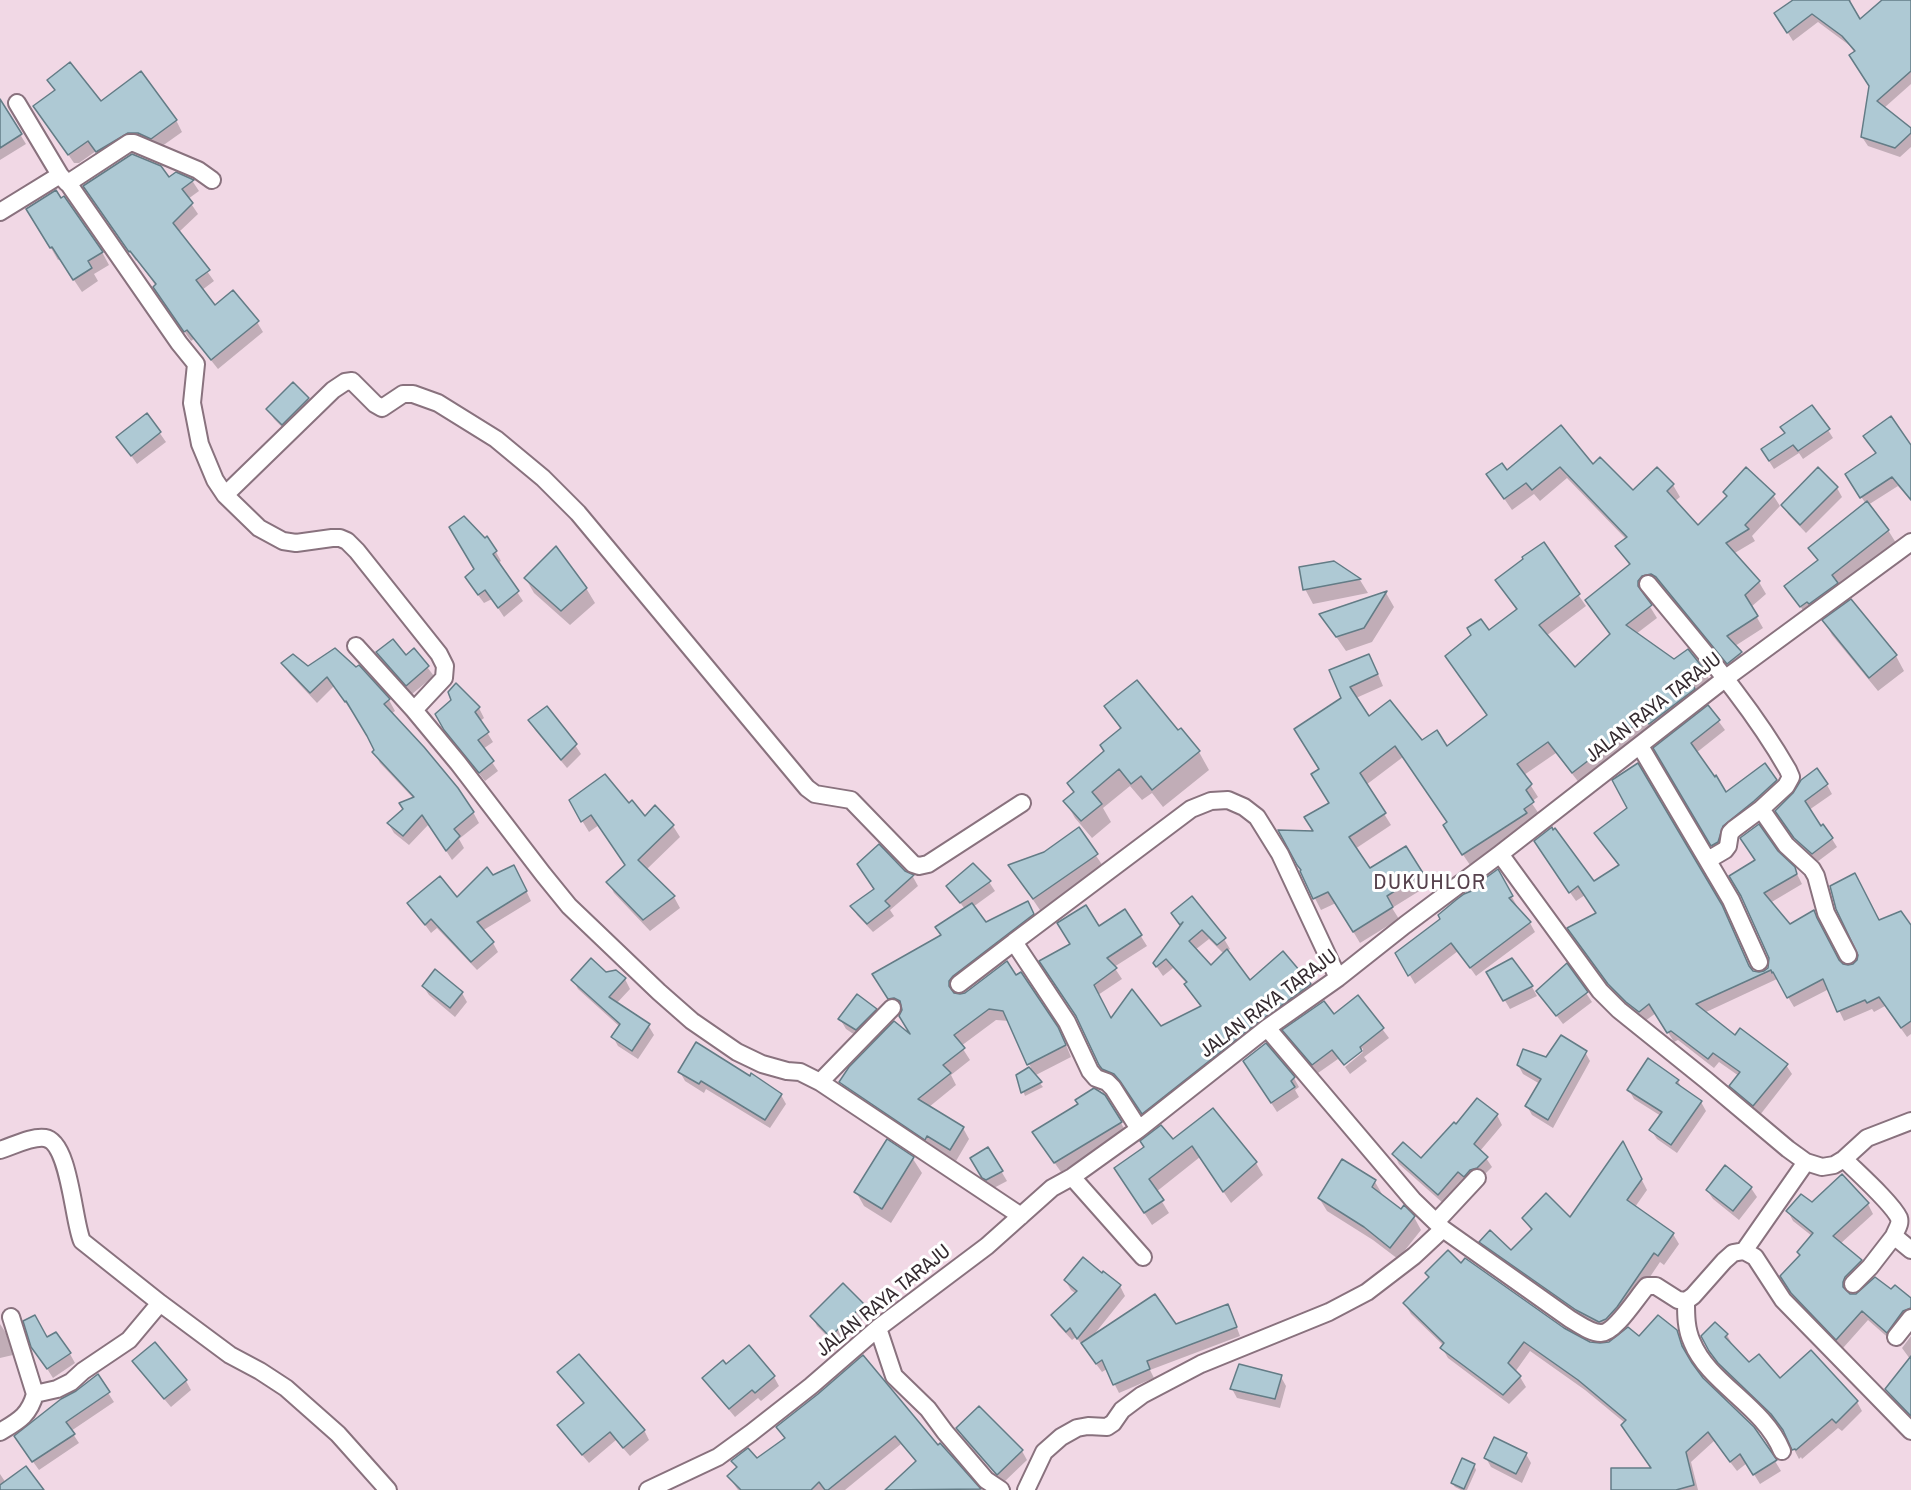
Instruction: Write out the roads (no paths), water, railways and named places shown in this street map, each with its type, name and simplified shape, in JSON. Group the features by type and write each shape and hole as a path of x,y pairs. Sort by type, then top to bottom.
{"street":[{"path":"17,103 64,179 196,364 192,403 200,444 215,480 225,495 259,528 283,541 296,543 332,538 347,541 439,654 445,666 444,678 414,710"},
{"path":"0,212 129,143 134,143 198,170 212,180"},
{"path":"225,495 333,390 345,382 352,381 382,408 403,394 413,394 438,403 496,440 543,478 578,513 807,788 815,794 851,800 913,864 919,866 928,864 1022,803"},
{"name":"JALAN RAYA TARAJU","path":"648,1490 718,1457 812,1386 878,1328 987,1246 1052,1188 1072,1177 1139,1129 1267,1028 1338,978 1500,854 1725,678 1911,542"},
{"path":"1648,584 1763,728 1791,777 1786,786 1761,809 1730,833 1725,850 1708,860"},
{"path":"356,646 458,763 570,906 692,1021 737,1052 762,1064 800,1072 820,1082 1022,1216"},
{"path":"1640,746 1738,914 1759,962"},
{"path":"959,984 1191,809 1211,801 1228,800 1244,807 1257,817 1280,854 1338,978"},
{"path":"1761,809 1785,845 1812,869 1826,913 1848,955"},
{"path":"1500,854 1600,991 1619,1010 1806,1162 1822,1167 1834,1165 1867,1138 1911,1121"},
{"path":"1014,942 1067,1022 1090,1071 1096,1078 1110,1084 1139,1129"},
{"path":"820,1082 891,1008"},
{"path":"1267,1028 1413,1200 1440,1226 1570,1319 1593,1332 1603,1333 1612,1328 1647,1286 1656,1286 1678,1300 1686,1301 1733,1253 1744,1251 1755,1257 1783,1299 1911,1431"},
{"path":"0,1150 38,1138 48,1138 55,1142 66,1172 82,1241 230,1355 286,1388 338,1434 388,1490"},
{"path":"1844,1159 1882,1197 1899,1219 1894,1236 1870,1267 1853,1284"},
{"path":"1744,1251 1806,1162"},
{"path":"1072,1177 1143,1257"},
{"path":"1026,1490 1044,1452 1061,1437 1077,1428 1107,1427 1113,1424 1122,1410 1142,1395 1201,1364 1329,1312 1367,1292 1414,1256 1477,1178"},
{"path":"1894,1236 1911,1250"},
{"path":"1686,1301 1688,1330 1697,1353 1768,1427 1777,1438 1782,1451"},
{"path":"35,1394 57,1389 71,1382 83,1371 129,1340 160,1303"},
{"path":"0,1432 22,1418 32,1406 35,1394 11,1317"},
{"path":"1896,1337 1911,1318"},
{"path":"878,1328 894,1376 928,1408 945,1432 986,1480 1001,1490"}],"district":[{"name":"DUKUHLOR","path":"1430,883"}]}
